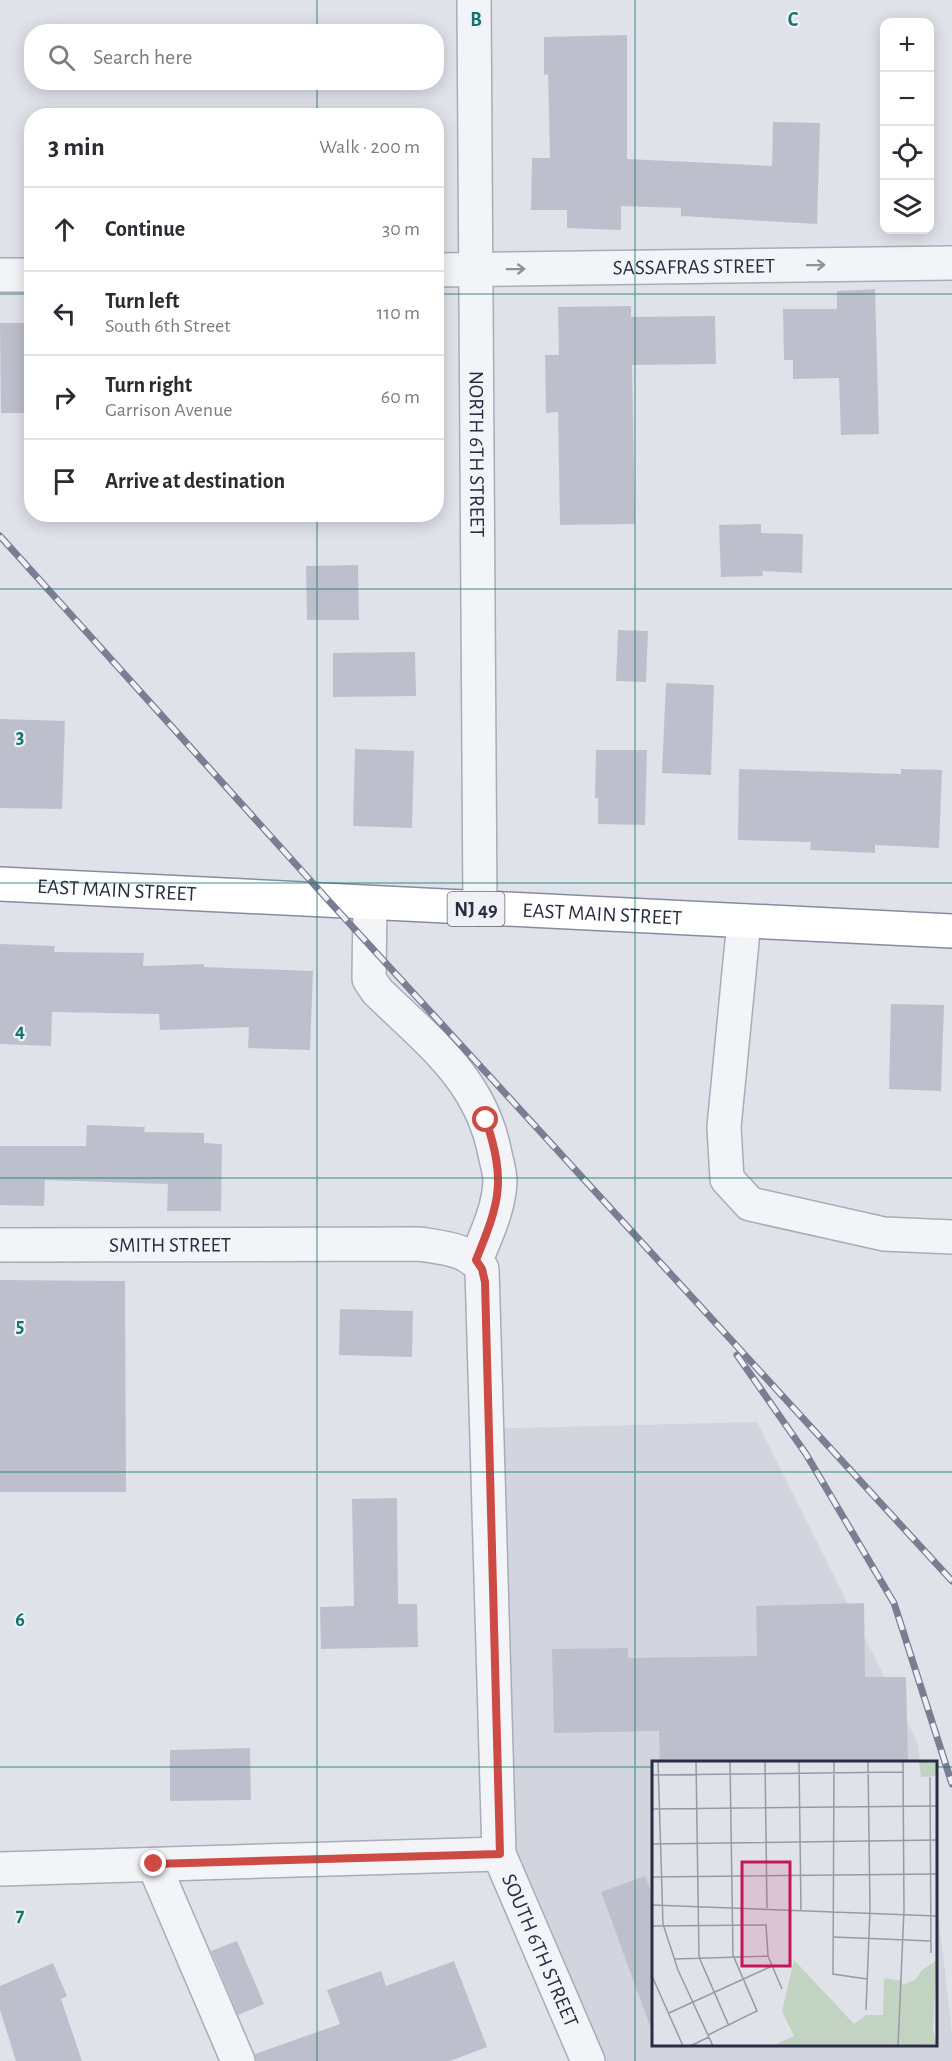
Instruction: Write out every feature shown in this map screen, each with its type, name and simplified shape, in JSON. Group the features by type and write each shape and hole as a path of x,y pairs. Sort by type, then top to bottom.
{"highway":[{"name":"EAST MAIN STREET","path":"0,884 952,931"}],"street":[{"name":"NORTH 6TH STREET","path":"474,0 480,909"},
{"name":"SASSAFRAS STREET","path":"444,270 952,264"},
{"path":"0,275 24,275"},
{"path":"370,903 369,979 377,991 450,1062 479,1102 492,1139 500,1180 495,1214 476,1260"},
{"path":"744,921 724,1127 727,1179 750,1204 884,1234 952,1237"},
{"name":"SMITH STREET","path":"0,1245 420,1244 450,1248 476,1260"},
{"name":"SOUTH 6TH STREET","path":"476,1260 482,1269 485,1282 500,1854 588,2061"},
{"path":"0,1869 500,1854"},
{"path":"154,1864 238,2061"}],"shaded area":[{"path":"757,1422 917,1742 920,1761 652,1761 652,2046 937,2046 937,1904 952,2033 952,2061 584,2061 493,1859 478,1429"}],"building":[{"path":"627,35 627,159 772,166 773,122 820,123 817,224 681,216 681,208 621,206 621,230 567,228 567,210 531,210 532,158 550,158 548,74 544,75 544,37"},
{"path":"875,289 879,434 841,435 839,378 793,379 793,360 784,360 783,309 837,309 837,291"},
{"path":"631,306 631,317 715,316 716,364 632,365 635,524 560,525 558,412 546,413 545,355 559,355 558,307"},
{"path":"0,323 24,323 24,413 1,413"},
{"path":"761,524 761,533 803,534 802,573 762,571 763,576 721,577 719,525"},
{"path":"358,565 359,620 307,620 306,566"},
{"path":"618,630 648,631 646,682 616,681"},
{"path":"415,652 416,696 333,697 333,653"},
{"path":"666,683 714,685 711,775 662,773"},
{"path":"0,719 65,721 62,809 0,808"},
{"path":"355,749 414,751 412,828 353,826"},
{"path":"596,750 647,750 645,825 598,824 598,798 595,798"},
{"path":"739,769 901,774 901,769 942,770 939,848 875,845 875,853 810,850 811,842 738,840"},
{"path":"0,944 55,946 54,952 144,953 143,966 204,964 204,967 313,971 310,1050 248,1048 249,1027 160,1030 159,1014 52,1012 51,1046 0,1044"},
{"path":"891,1004 944,1005 941,1091 889,1089"},
{"path":"87,1125 145,1127 144,1132 204,1133 204,1143 222,1144 221,1211 167,1211 168,1184 45,1180 44,1206 0,1205 0,1146 86,1146"},
{"path":"0,1280 125,1281 126,1492 0,1492"},
{"path":"340,1309 413,1311 412,1357 339,1355"},
{"path":"397,1498 398,1604 417,1604 418,1647 321,1649 320,1607 354,1606 352,1499"},
{"path":"864,1603 865,1677 906,1677 908,1761 660,1761 659,1731 554,1733 552,1649 628,1648 628,1658 757,1656 756,1606"},
{"path":"250,1748 251,1800 170,1801 170,1750"},
{"path":"645,1876 652,1894 652,2026 650,2026 601,1892"},
{"path":"237,1941 264,2004 238,2015 211,1951"},
{"path":"454,1961 487,2047 450,2061 256,2061 255,2054 340,2024 327,1990 381,1971 386,1986"},
{"path":"53,1963 67,1996 61,1999 82,2061 16,2061 0,2010 0,1986"}],"railway":[{"path":"0,536 328,900 952,1581"},
{"path":"737,1355 806,1454 894,1603 952,1784"}],"route":[{"path":"154,1864 500,1854 485,1282 482,1269 476,1260 495,1214 500,1180 486,1120"}]}
